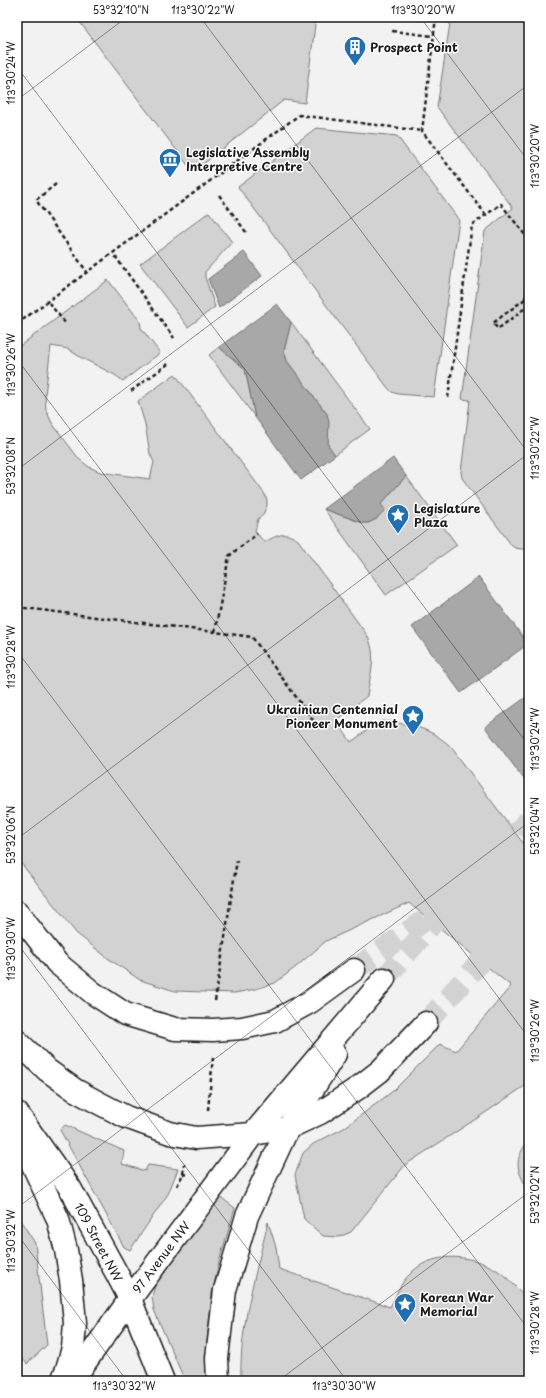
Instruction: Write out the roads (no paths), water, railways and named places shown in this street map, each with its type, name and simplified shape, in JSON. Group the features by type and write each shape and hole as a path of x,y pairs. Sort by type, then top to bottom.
{"main road":[{"path":"17,912 57,963 93,994 125,1014 175,1029 213,1030 242,1028 275,1020 310,1002 354,970"},
{"name":"97 Avenue NW","path":"72,1381 130,1299 253,1134 384,979 288,1128"},
{"path":"17,1041 47,1070 75,1090 126,1116 170,1133 196,1138 253,1134 288,1128 320,1113 358,1088 380,1071 426,1023"},
{"name":"109 Street NW","path":"17,1113 70,1188 117,1274 130,1299 163,1381"},
{"path":"218,1381 216,1358 225,1290 247,1216 288,1128"},
{"path":"17,1131 58,1220 66,1250 71,1280 75,1323 73,1348 62,1381"}],"tunnel":[{"path":"384,979 453,900 529,820"},
{"path":"426,1023 504,935 529,910"},
{"path":"354,970 425,920"}],"place":[{"name":"Prospect Point","path":"355,66"},
{"name":"Legislative Assembly Interpretive Centre","path":"170,178"},
{"name":"Legislature Plaza","path":"398,534"},
{"name":"Ukrainian Centennial Pioneer Monument","path":"413,736"},
{"name":"Korean War Memorial","path":"405,1324"}]}
